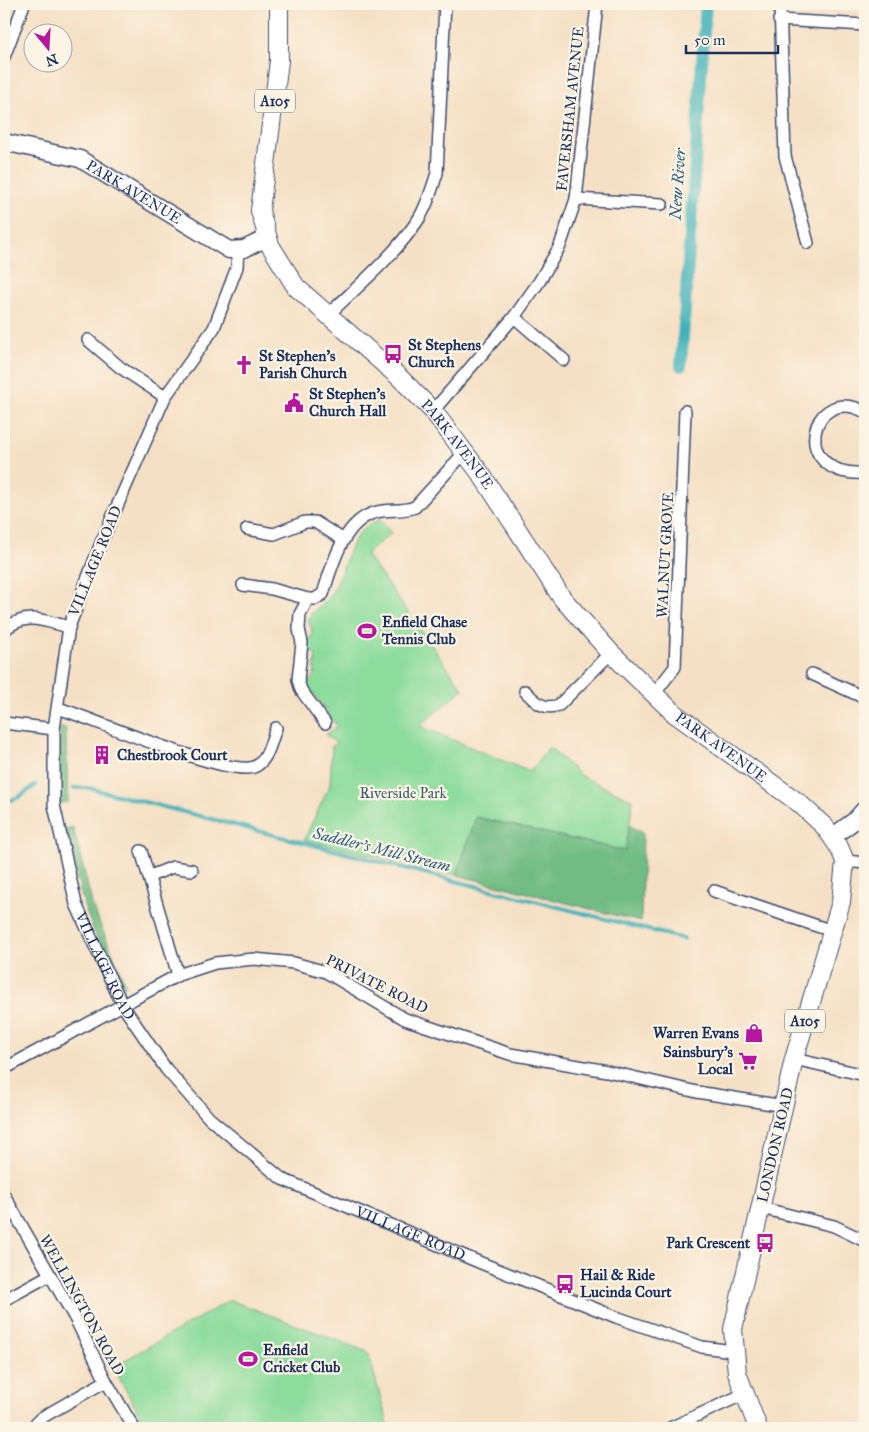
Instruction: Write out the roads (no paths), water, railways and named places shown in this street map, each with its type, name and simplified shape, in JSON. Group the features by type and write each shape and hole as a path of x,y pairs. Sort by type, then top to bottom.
{"main road":[{"name":"A105","path":"267,238 261,218 260,204 276,88 280,4"},
{"name":"PARK AVENUE","path":"267,238 292,282 399,377 433,411 465,452 552,585 612,653 675,714 790,796 825,827 846,861"},
{"name":"LONDON ROAD","path":"758,1428 737,1373 732,1336 736,1308 794,1059 841,902 846,861"}],"street":[{"path":"4,57 24,4"},
{"path":"328,315 375,270 406,235 418,219 429,197 437,173 445,4"},
{"name":"FAVERSHAM AVENUE","path":"433,411 514,317 539,282 560,246 576,199 597,4"},
{"path":"780,4 786,156 808,243"},
{"path":"780,20 865,25"},
{"name":"PARK AVENUE","path":"4,142 80,159 229,250 238,250"},
{"path":"576,199 662,204"},
{"path":"238,250 267,238"},
{"name":"VILLAGE ROAD","path":"238,250 237,267 214,328 165,397 101,543 69,627 54,729 54,805 76,904 122,1006 166,1070 209,1118 282,1178 481,1263 616,1317 702,1347 733,1351"},
{"path":"514,317 564,360"},
{"path":"88,340 121,368 165,397"},
{"path":"865,412 850,406 832,408 816,426 814,435 815,449 822,459 844,471 865,473"},
{"name":"WALNUT GROVE","path":"654,694 675,667 685,411"},
{"path":"243,585 272,589 308,599 315,599 323,594 342,539 363,520 375,513 406,510 415,507 465,452"},
{"path":"247,529 274,534 305,522 315,522 342,539"},
{"path":"308,599 300,614 298,629 302,643 298,680 301,690 325,723"},
{"path":"4,630 14,621 31,618 69,627"},
{"path":"525,690 542,706 553,707 559,705 612,653"},
{"path":"812,674 865,698"},
{"path":"58,708 185,754 245,769 261,763 266,757 276,728"},
{"path":"4,723 54,729"},
{"path":"832,837 854,821 865,809"},
{"path":"141,850 178,975"},
{"path":"846,861 865,863"},
{"path":"150,876 173,867 192,870"},
{"path":"714,891 832,932"},
{"name":"PRIVATE ROAD","path":"4,1069 178,975 214,963 254,959 294,963 326,972 405,1019 510,1054 607,1071 697,1092 784,1106"},
{"path":"794,1059 865,1075"},
{"name":"WELLINGTON ROAD","path":"4,1195 76,1320 106,1381 134,1428"},
{"path":"760,1208 834,1226 865,1241"},
{"path":"4,1300 50,1275"},
{"path":"36,1428 36,1423 42,1418 106,1381"},
{"path":"670,1428 744,1394"}],"waterway":[{"name":"New River","path":"681,366 706,4"},
{"name":"Saddler's Mill Stream","path":"4,801 17,798 36,785"},
{"name":"Saddler's Mill Stream","path":"74,788 89,788 684,939"}],"place":[{"name":"St Stephens Church","path":"393,354"},
{"name":"St Stephen's Parish Church","path":"244,365"},
{"name":"St Stephen's Church Hall","path":"294,403"},
{"name":"Enfield Chase Tennis Club","path":"367,631"},
{"name":"Chestbrook Court","path":"102,755"},
{"name":"Warren Evans","path":"754,1033"},
{"name":"Sainsbury's Local","path":"748,1061"},
{"name":"Park Crescent","path":"765,1243"},
{"name":"Hail & Ride Lucinda Court","path":"565,1284"},
{"name":"Enfield Cricket Club","path":"248,1359"}],"park label":[{"name":"Riverside Park","path":"403,793"}]}
